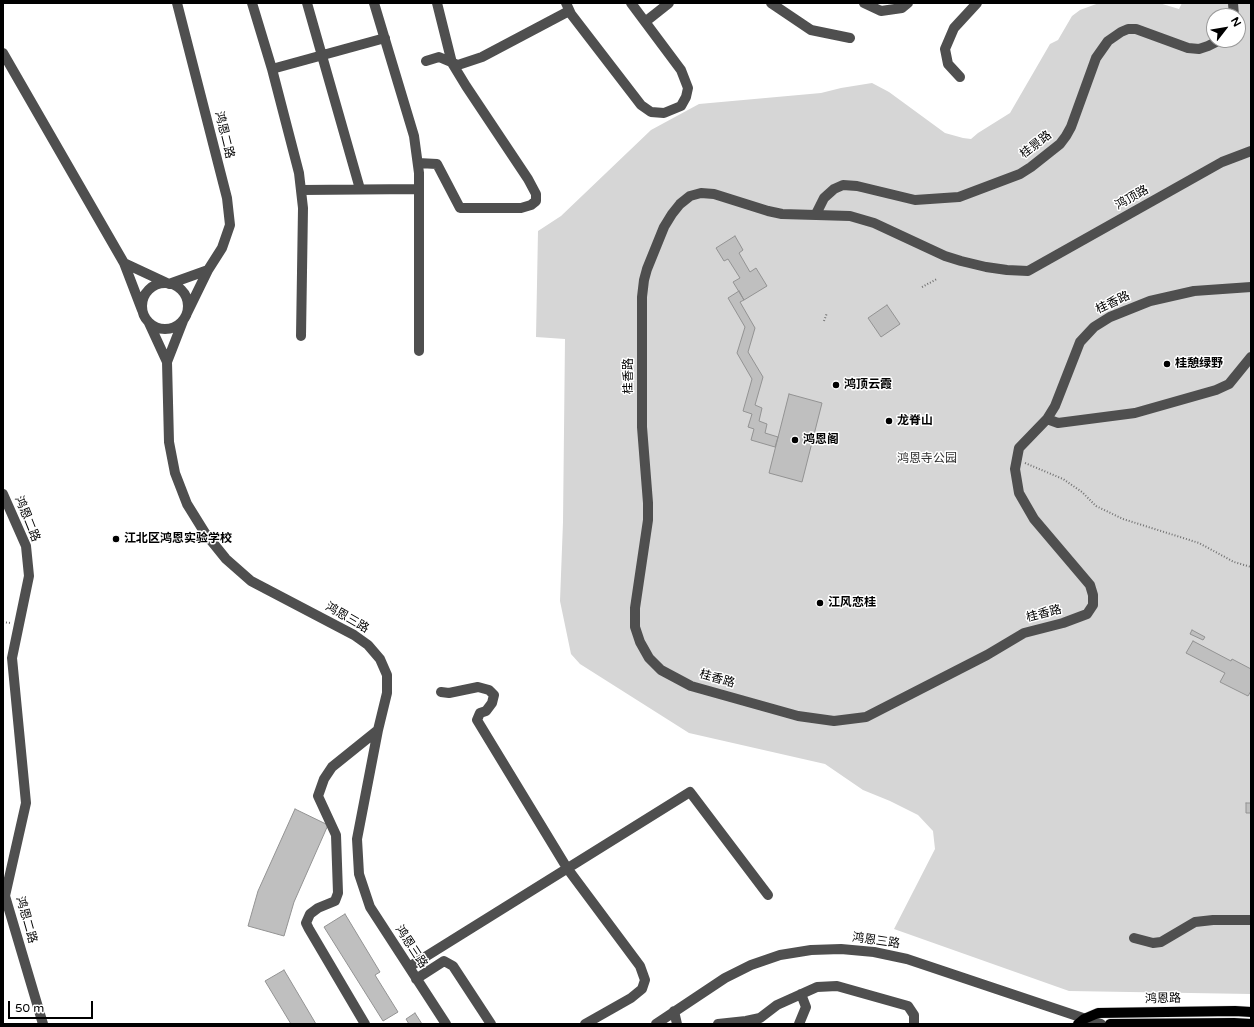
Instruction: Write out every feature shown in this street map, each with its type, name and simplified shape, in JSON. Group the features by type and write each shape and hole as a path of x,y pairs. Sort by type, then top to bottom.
{"main road":[{"name":"鸿恩路","path":"1081,1022 1098,1014 1235,1011 1251,1012"},
{"name":"鸿恩路","path":"1110,1024 1234,1022 1251,1024"}],"street":[{"name":"鸿恩二路","path":"167,362 185,317 208,270 222,248 230,225 227,198 177,3"},
{"path":"252,3 272,70 299,173 303,208 301,336"},
{"path":"307,3 360,189"},
{"path":"374,3 414,136 418,163 419,351"},
{"path":"418,163 437,164 460,208 521,208 531,205 536,201 536,194 528,179 452,63 437,3"},
{"path":"426,61 439,57 458,65 482,57 568,7 640,105 651,112 664,113 681,106 686,97 688,88 681,70 631,3"},
{"path":"645,22 669,3"},
{"path":"771,3 811,30 850,38"},
{"path":"864,3 881,11 902,8 908,3"},
{"path":"960,77 948,64 945,49 954,28 977,3"},
{"name":"桂景路","path":"816,214 824,198 834,189 843,185 858,186 915,200 959,197 1020,174 1060,144 1066,136 1071,127 1096,58 1108,41 1121,32 1128,29 1136,29 1188,48 1199,49 1206,47"},
{"path":"272,70 385,38"},
{"path":"3,53 124,263 145,317 167,362"},
{"name":"鸿顶路","path":"1028,271 1222,162 1251,151"},
{"path":"301,190 419,188"},
{"name":"桂香路","path":"1028,271 986,267 961,261 945,256 874,223 850,216 782,214 714,194 701,193 690,196 680,204 664,227 647,269 642,297 642,427 648,514 635,608 635,627 640,642 649,658 661,670 691,686 798,716 834,722 866,717 987,655 1024,633 1063,623 1087,614 1093,605 1094,595 1090,586 1034,519 1019,492 1015,469 1019,448 1047,419 1055,406 1080,342 1094,327 1110,317 1150,301 1194,291 1251,287"},
{"path":"124,263 175,286 182,291 187,300 185,317 177,326 170,329 162,329 149,323"},
{"path":"142,310 144,296 154,286 169,284 208,270"},
{"path":"1047,419 1058,423 1135,413 1216,390 1229,384 1251,357"},
{"name":"鸿恩三路","path":"167,362 169,442 175,473 187,504 205,533 226,559 251,581 354,635 368,645 380,659 387,675 387,693 378,730 357,839 359,874 370,907 446,1024"},
{"name":"鸿恩二路","path":"3,494 26,546 28,576 12,658 26,803 5,896 43,1024"},
{"path":"441,692 449,693 478,687 489,690 494,695 492,703 486,711 480,713 477,720 567,868 640,966 645,980 642,989 632,998 585,1024"},
{"path":"364,1024 306,923 310,914 318,908 335,901 338,893 336,835 318,796 324,779 332,767 378,730"},
{"path":"408,966 690,792 768,895"},
{"path":"1134,938 1153,943 1161,942 1196,922 1213,920 1251,920"},
{"name":"鸿恩三路","path":"656,1024 725,978 751,964 780,956 811,950 841,949 874,952 907,959 1081,1022 1101,1024"},
{"path":"416,979 444,961 452,966 491,1024"},
{"path":"718,1024 760,1018 777,1005 800,994 817,987 837,986 908,1006 914,1015 914,1024"},
{"path":"799,1024 806,1007 800,994"},
{"path":"674,1011 677,1024"}],"path":[{"path":"922,287 938,279"},
{"path":"824,321 827,312"},
{"path":"1017,459 1063,479 1082,492 1096,506 1123,519 1199,544 1234,562 1251,567"}],"green space":[{"name":"鸿恩寺公园","path":"1099,3 1159,3 1179,9 1182,3 1251,3 1251,994 1069,991 894,929 935,849 933,831 918,815 863,790 825,764 689,733 580,664 571,654 560,601 563,522 565,339 536,337 538,231 561,216 651,130 699,104 821,93 872,83 889,92 945,133 971,139 1010,113 1050,44 1058,40 1072,16 1080,10"}],"building":[{"path":"735,236 743,250 739,253 750,272 756,268 767,286 744,300 733,282 740,278 728,259 724,261 716,248"},
{"path":"739,291 744,300 740,302 755,328 748,352 763,377 755,405 762,408 759,421 767,424 765,433 778,437 775,447 751,440 754,429 748,427 752,414 743,411 752,379 737,353 745,327 728,298"},
{"path":"887,305 900,324 881,337 868,318"},
{"name":"鸿恩阁","path":"789,394 822,403 802,482 769,473"},
{"path":"1192,630 1205,637 1203,640 1190,634"},
{"path":"1193,641 1231,661 1232,659 1251,669 1251,691 1248,696 1220,682 1225,673 1186,653"},
{"path":"1246,803 1251,803 1251,813 1246,813"},
{"path":"295,809 328,825 294,902 284,936 248,926 258,891"},
{"path":"345,914 380,972 375,975 398,1012 383,1021 324,927"},
{"path":"284,970 316,1024 291,1024 265,981"},
{"path":"415,1013 422,1024 409,1024 406,1019"}],"place":[{"name":"桂憩绿野","path":"1167,364"},
{"name":"鸿顶云霞","path":"836,385"},
{"name":"龙脊山","path":"889,421"},
{"name":"鸿恩阁","path":"795,440"},
{"name":"江北区鸿恩实验学校","path":"116,539"},
{"name":"江风恋桂","path":"820,603"}]}
